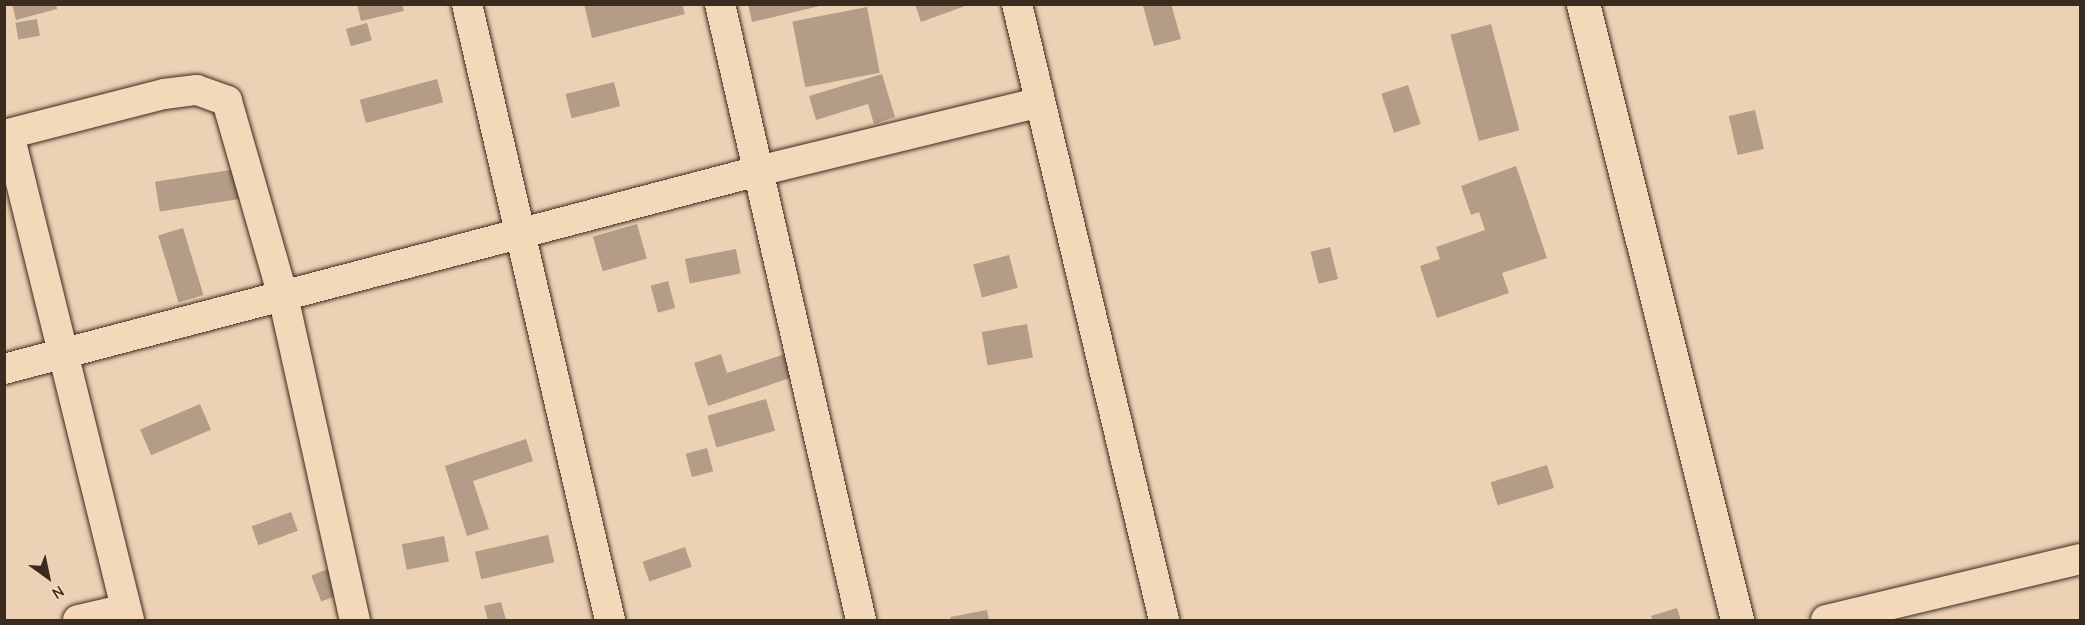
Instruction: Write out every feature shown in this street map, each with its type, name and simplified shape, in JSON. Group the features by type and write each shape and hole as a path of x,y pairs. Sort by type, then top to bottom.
{"main road":[{"path":"1582,4 1737,621"}],"street":[{"path":"467,4 610,621"},
{"path":"720,4 861,621"},
{"path":"1017,4 1164,621"},
{"path":"78,621 128,615 65,353 7,135 164,93 197,90 227,101 283,296 355,621"},
{"path":"4,369 519,232 1040,102"},
{"path":"1826,621 2080,559"}],"building":[{"path":"12,4 56,4 57,9 16,20"},
{"path":"357,4 402,4 404,11 361,21"},
{"path":"584,4 682,4 685,14 592,38"},
{"path":"748,4 824,4 824,5 752,22"},
{"path":"915,4 968,4 968,5 921,22"},
{"path":"1171,4 1181,39 1154,46 1143,6"},
{"path":"867,7 880,73 805,87 792,22"},
{"path":"37,19 40,36 18,40 15,23"},
{"path":"367,23 372,40 351,46 346,29"},
{"path":"1491,24 1519,130 1479,141 1450,35"},
{"path":"882,74 895,117 874,124 868,104 816,120 809,96"},
{"path":"437,79 443,102 366,123 360,100"},
{"path":"614,82 620,106 572,118 565,94"},
{"path":"1408,85 1421,124 1394,133 1381,94"},
{"path":"1755,110 1764,149 1738,155 1729,116"},
{"path":"1516,166 1547,258 1502,273 1509,293 1437,318 1420,266 1440,259 1436,247 1485,230 1479,212 1471,215 1461,186"},
{"path":"236,169 241,199 160,211 155,182"},
{"path":"637,224 647,259 603,271 593,237"},
{"path":"183,228 203,295 179,303 158,236"},
{"path":"1330,247 1338,279 1319,284 1311,252"},
{"path":"736,249 741,274 690,283 685,259"},
{"path":"1009,255 1018,288 982,297 973,265"},
{"path":"668,281 675,308 658,313 651,286"},
{"path":"1027,324 1033,357 988,365 982,332"},
{"path":"721,354 727,373 785,354 793,377 708,406 694,363"},
{"path":"766,399 775,431 716,448 707,416"},
{"path":"200,404 211,430 151,455 140,429"},
{"path":"526,439 533,461 473,481 489,529 467,536 445,466"},
{"path":"707,448 713,471 692,477 686,454"},
{"path":"1547,465 1554,488 1498,505 1491,482"},
{"path":"291,512 298,531 258,545 252,526"},
{"path":"548,535 554,562 481,579 475,552"},
{"path":"444,536 449,562 407,570 402,544"},
{"path":"685,547 692,567 649,582 642,562"},
{"path":"328,569 338,595 321,602 311,575"},
{"path":"501,602 506,620 488,620 484,606"},
{"path":"1677,608 1681,620 1653,620 1651,616"},
{"path":"987,610 989,620 951,620 950,617"}]}
